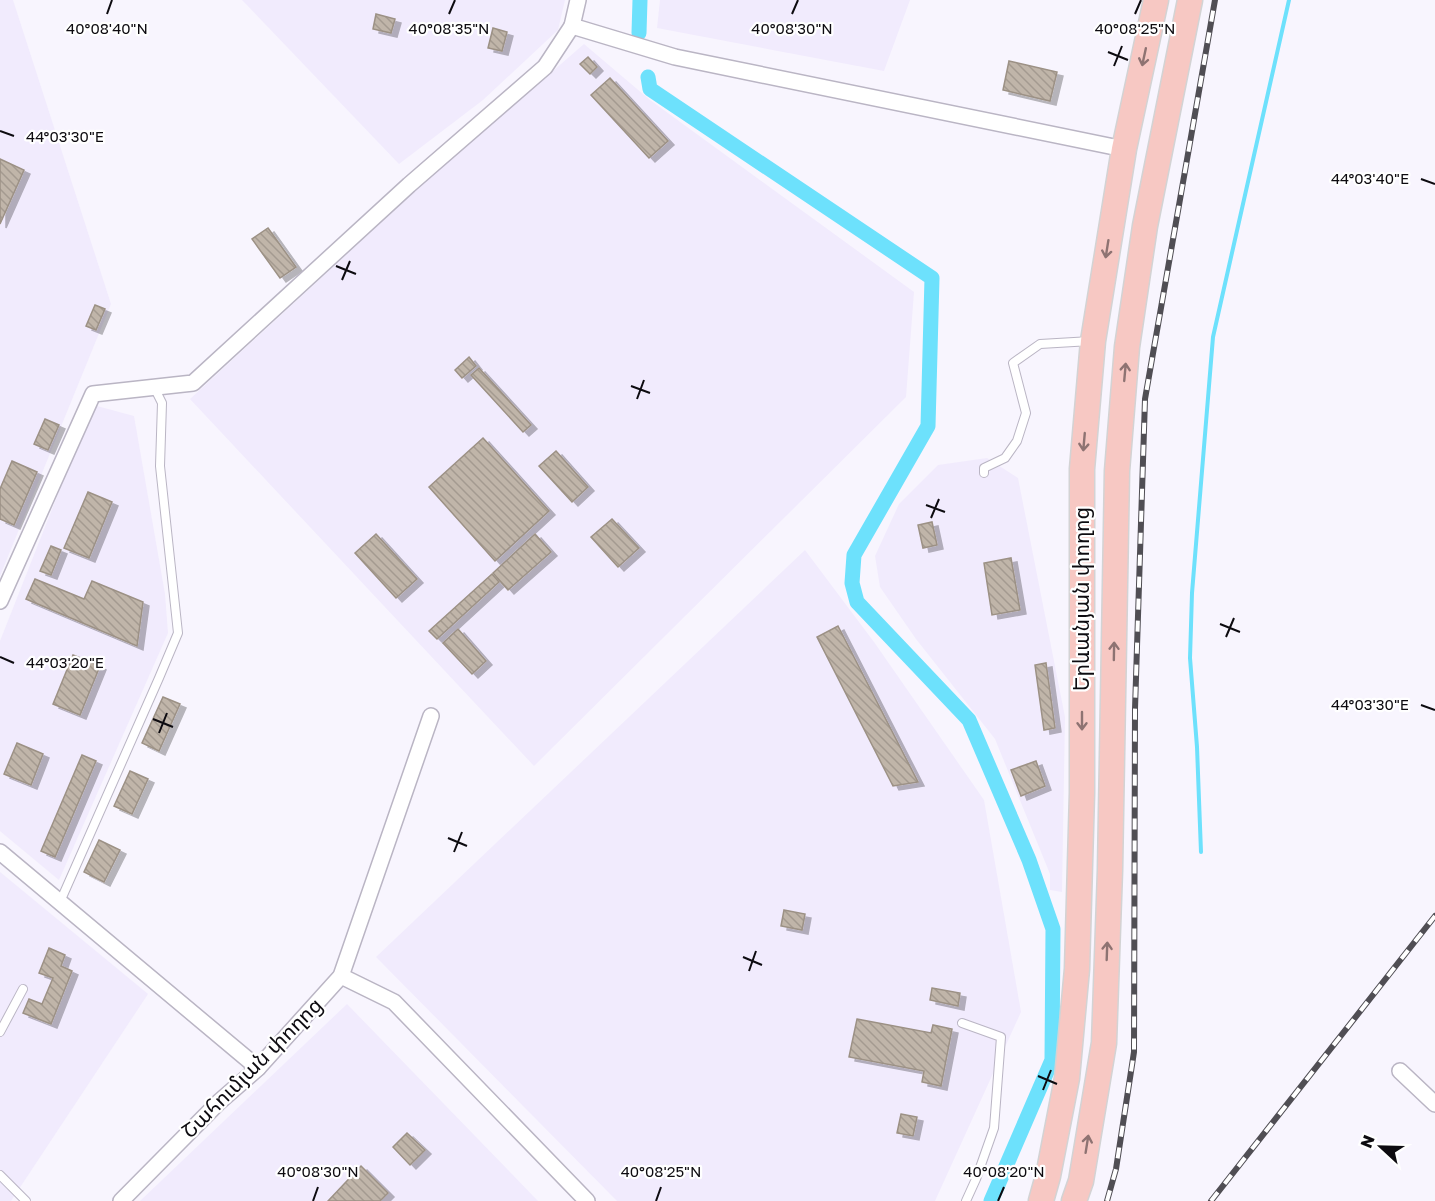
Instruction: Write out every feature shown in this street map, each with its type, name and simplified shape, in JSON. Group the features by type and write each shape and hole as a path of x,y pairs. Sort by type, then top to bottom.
{"highway":[{"name":"Երևանյան փողոց","path":"1041,1201 1067,1078 1077,969 1082,793 1082,469 1093,341 1124,149 1156,0"},
{"name":"Երևանյան փողոց","path":"1074,1201 1081,1181 1104,1043 1111,858 1117,471 1127,347 1145,226 1190,0"}],"street":[{"path":"0,601 93,394 193,382 409,185 545,67 572,26 578,0"},
{"path":"572,26 675,57 1124,149"},
{"name":"Շահումյան փողոց","path":"121,1201 219,1102 258,1068 341,976 431,716"},
{"path":"0,852 258,1068"},
{"path":"341,976 394,1002 587,1201"},
{"path":"1400,1071 1435,1104"}],"lane":[{"path":"984,473 984,468 1005,458 1017,441 1026,413 1013,363 1040,344 1093,341"},
{"path":"60,902 178,633 160,466 162,403 154,387"},
{"path":"0,1032 23,989"},
{"path":"962,1023 1001,1037 994,1128 966,1201"},
{"path":"0,1175 26,1201"}],"shaded area":[{"path":"0,0 13,0 111,304 0,576"},
{"path":"242,0 565,0 558,30 483,100 399,164"},
{"path":"660,0 910,0 884,71 657,28"},
{"path":"584,44 650,100 914,292 906,397 534,766 190,399 424,183"},
{"path":"97,406 134,416 165,594 168,633 59,880 0,831 0,641 73,456"},
{"path":"987,458 1018,478 1065,717 1062,892 1050,890 1050,874 995,739 916,639 880,587 875,556 899,504 938,465"},
{"path":"805,550 874,642 984,800 1021,1012 935,1201 617,1201 376,957"},
{"path":"0,872 148,994 11,1201 0,1201"},
{"path":"347,1004 538,1201 140,1201"}],"building":[{"path":"376,14 395,19 391,33 373,29"},
{"path":"493,28 507,32 502,51 488,48"},
{"path":"588,57 597,67 590,74 580,64"},
{"path":"1009,61 1057,72 1050,101 1003,90"},
{"path":"610,78 668,141 649,158 591,95"},
{"path":"0,159 24,170 0,224"},
{"path":"268,228 296,267 280,278 252,239"},
{"path":"95,305 105,309 96,330 86,326"},
{"path":"469,357 476,366 462,378 455,370"},
{"path":"479,368 531,425 523,432 471,375"},
{"path":"45,419 59,425 48,450 34,444"},
{"path":"483,438 549,511 495,561 429,487"},
{"path":"556,451 588,487 572,502 539,466"},
{"path":"12,461 37,472 14,525 0,519 0,489"},
{"path":"88,492 112,502 89,558 64,548"},
{"path":"612,519 639,548 618,567 591,537"},
{"path":"932,522 937,545 923,548 918,525"},
{"path":"376,534 417,579 396,598 355,553"},
{"path":"535,534 551,552 508,590 493,573"},
{"path":"51,546 61,550 51,575 40,571"},
{"path":"1011,558 1020,610 992,615 984,563"},
{"path":"492,574 499,582 437,639 429,631"},
{"path":"35,579 84,599 92,581 143,602 137,646 26,599"},
{"path":"838,626 918,782 893,786 817,637"},
{"path":"458,629 486,661 472,674 443,643"},
{"path":"73,655 100,666 80,715 53,704"},
{"path":"1046,663 1055,728 1044,730 1035,665"},
{"path":"163,697 180,704 159,751 142,743"},
{"path":"17,743 43,754 31,785 4,774"},
{"path":"82,755 96,761 55,857 41,851"},
{"path":"1036,761 1045,786 1021,796 1011,770"},
{"path":"130,771 148,779 132,814 114,806"},
{"path":"99,840 120,850 104,882 84,872"},
{"path":"784,910 805,914 802,930 781,926"},
{"path":"49,948 65,955 61,966 72,971 51,1024 23,1013 29,999 42,1004 53,978 39,973"},
{"path":"932,988 960,993 958,1006 930,1000"},
{"path":"857,1019 931,1033 933,1025 952,1029 941,1086 922,1082 924,1071 849,1057"},
{"path":"901,1114 917,1117 913,1136 897,1133"},
{"path":"407,1133 425,1150 410,1165 393,1147"},
{"path":"361,1166 388,1193 380,1201 328,1201"}],"waterway":[{"path":"639,33 640,0"},
{"path":"1201,852 1197,747 1190,658 1192,593 1213,337 1289,0"},
{"path":"648,77 650,89 932,278 928,426 854,555 852,583 857,602 969,720 1029,860 1053,929 1052,1060 991,1201"}],"railway":[{"path":"1107,1201 1116,1169 1134,1052 1135,709 1145,399 1215,0"},
{"path":"1211,1201 1435,916"}]}
